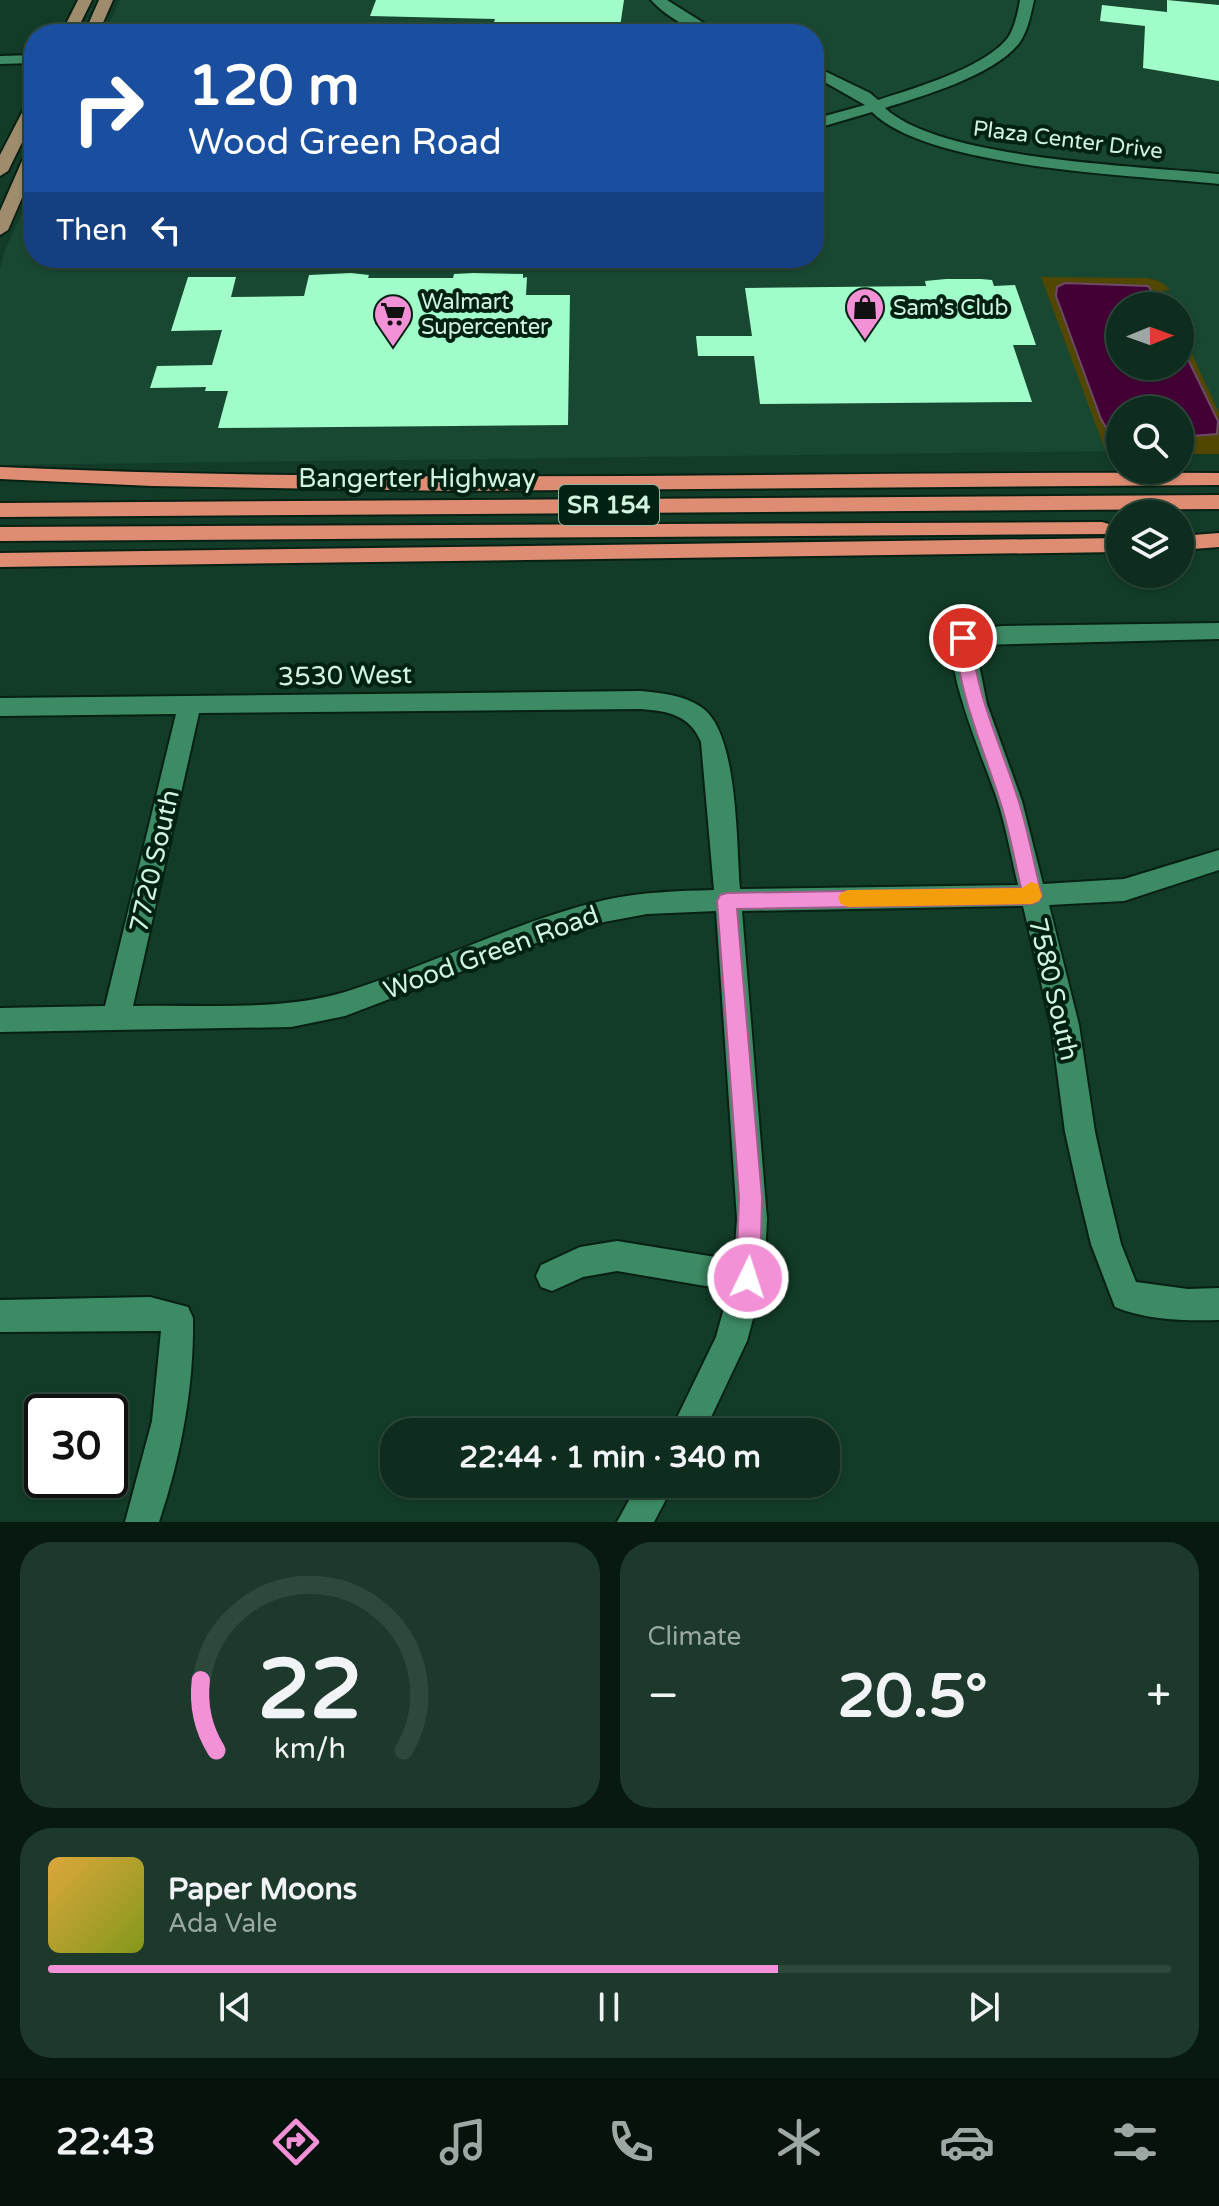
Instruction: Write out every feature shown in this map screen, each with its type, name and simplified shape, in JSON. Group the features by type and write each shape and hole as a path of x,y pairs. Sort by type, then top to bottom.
{"highway":[{"path":"0,473 109,480"},
{"path":"0,484 109,480 1219,479"},
{"name":"Bangerter Highway","path":"0,510 1219,502"},
{"name":"Bangerter Highway","path":"0,534 1106,529"},
{"path":"1194,529 1219,529"},
{"path":"1194,542 1219,540"},
{"path":"0,560 1106,545"}],"main road":[{"path":"73,24 85,0"},
{"path":"95,24 106,0"},
{"path":"0,171 24,123"},
{"path":"0,230 24,175"}],"street":[{"path":"658,0 695,24"},
{"path":"824,122 953,78 999,54 1013,41 1027,0"},
{"path":"0,60 24,59"},
{"name":"Plaza Center Drive","path":"824,75 876,104 967,139 1219,168"},
{"name":"Plaza Center Drive","path":"876,104 884,115 906,128 973,151 1219,179"},
{"name":"7580 South","path":"1219,631 1002,634 963,638 965,665 975,704 1010,801 1065,1025 1080,1132 1106,1244 1126,1296 1188,1305 1219,1304"},
{"name":"3530 West","path":"0,707 668,702 689,709 703,721 714,739 727,901"},
{"name":"7720 South","path":"116,1018 190,704"},
{"name":"Wood Green Road","path":"0,1020 291,1015 345,1004 535,932 604,911 647,903 1032,896 1124,890 1219,860"},
{"path":"694,1418 731,1341 748,1278 752,1219 727,901"},
{"path":"552,1276 580,1262 617,1256 748,1278"},
{"path":"0,1316 150,1313 177,1318 179,1350 155,1486 142,1522"},
{"path":"634,1522 649,1498"}],"shaded area":[{"path":"120,0 1219,0 1219,449 1194,424 1194,396 1106,396 1106,451 0,465 0,270 4,252 24,209 24,268 824,268 824,24 109,24"},
{"path":"1041,277 1147,278 1167,287 1170,290 1163,292 1106,292 1106,380 1194,380 1194,359 1219,413 1219,454 1194,454 1194,396 1106,396 1106,452"},
{"path":"1065,283 1148,286 1152,292 1106,292 1106,380 1194,380 1194,372 1218,421 1217,434 1194,436 1194,396 1106,396 1106,427 1056,296 1057,287"}],"building":[{"path":"376,0 624,0 620,24 530,24 494,22 495,19 370,16"},
{"path":"1167,0 1219,5 1219,81 1143,68 1145,26 1100,21 1102,5 1167,12"},
{"name":"Walmart Supercenter","path":"523,274 523,278 527,277 526,295 570,295 568,425 218,428 228,391 205,391 206,387 150,388 157,366 212,365 222,330 171,331 188,277 236,277 231,297 304,296 309,275 369,275 368,278"},
{"name":"Sam's Club","path":"981,279 992,280 994,286 1015,285 1036,345 1013,345 1032,402 760,404 754,356 698,356 696,336 752,336 745,288 926,286 925,281"}],"slow traffic":[{"path":"848,898 1032,896 1031,890"}],"place":[{"name":"Sam's Club","path":"865,341"},
{"name":"Walmart Supercenter","path":"393,348"}],"route":[{"path":"748,1278 751,1197 727,901 1032,896 1010,801 975,704 965,665 963,638"}]}
